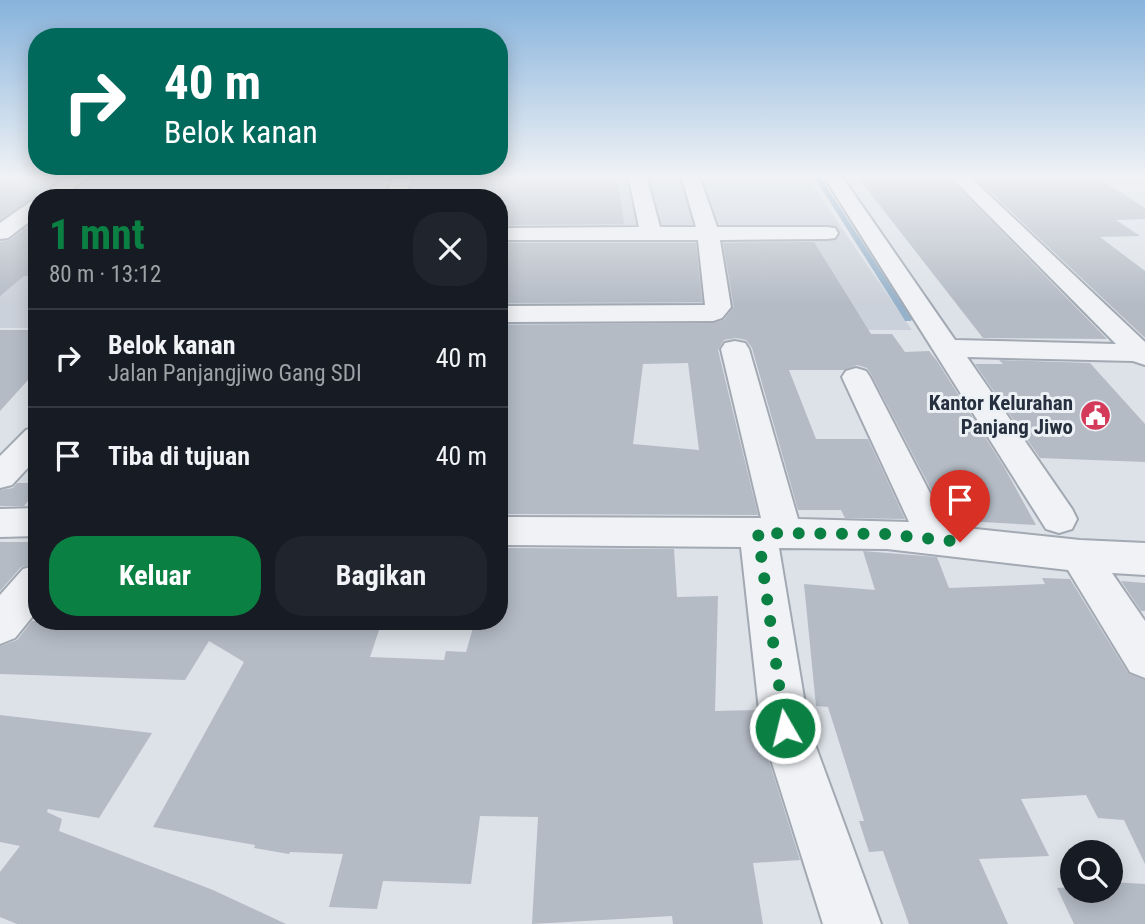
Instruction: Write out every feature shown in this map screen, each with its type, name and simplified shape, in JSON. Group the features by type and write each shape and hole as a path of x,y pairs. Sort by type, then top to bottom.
{"street":[{"path":"0,235 22,218"},
{"path":"648,218 651,234"},
{"path":"508,314 713,313 718,307 718,297 704,218"},
{"path":"860,218 1059,519"},
{"path":"1002,218 1143,355"},
{"path":"508,234 827,233"},
{"path":"0,235 28,236"},
{"path":"735,348 744,376 764,469 785,728 852,924"},
{"path":"945,348 1143,355"},
{"path":"856,377 936,540"},
{"path":"0,476 28,447"},
{"path":"0,523 28,522"},
{"path":"508,531 887,534 1080,556 1145,559"},
{"path":"1080,556 1145,658"},
{"path":"0,625 28,592"}],"shaded area":[{"path":"0,218 28,218 28,328 0,328"},
{"path":"508,218 835,218 912,330 508,329"}],"building":[{"path":"508,218 623,218 624,224 508,225"},
{"path":"890,218 988,218 1107,339 983,338"},
{"path":"1018,218 1145,218 1116,220 1140,236 1100,237 1145,271 1145,338"},
{"path":"28,226 28,276 24,276 0,296 0,242 10,240"},
{"path":"814,242 871,334 892,334 905,352 929,351 937,361 1004,467 1036,525 947,520 872,376 867,368 857,365 844,370 789,370 816,439 868,439 905,519 845,518 841,510 798,510 752,348 746,340 736,338 724,340 718,350 758,515 508,514 508,325 714,323 724,320 734,307 723,243","holes":["688,363 699,450 633,444 643,364"]},
{"path":"508,243 696,243 702,302 508,303"},
{"path":"0,330 28,330 28,380 0,411"},
{"path":"999,360 1090,363 1145,424 1145,462 1040,458 975,364 1003,364"},
{"path":"17,483 28,483 28,501 24,506 0,506 0,490 13,488"},
{"path":"0,542 28,542 28,565 21,567 0,591"},
{"path":"508,548 674,549 677,597 718,596 715,711 756,710 759,729 800,860 753,863 763,924 673,924 672,916 532,924 538,817 480,816 471,884 383,881 377,909 329,907 343,854 289,854 254,848 255,845 153,827 244,662 209,641 185,680 0,674 0,646 17,640 28,626 28,630 379,630 370,657 444,660 446,651 466,652 472,630 508,630"},
{"path":"863,551 937,557 949,588 1045,584 1042,578 1070,579 1128,673 1145,680 1145,864 1124,820 1098,818 1086,795 1021,799 1049,856 979,859 1008,924 909,924 883,851 869,852 859,821 864,821 828,707 816,706 804,584 875,590"},
{"path":"1121,581 1145,583 1145,611 1141,611"},
{"path":"0,715 152,733 99,818 48,809 47,812 62,819 59,831 213,890 286,924 17,924 0,917 0,872 20,846 0,842"},
{"path":"1123,883 1145,884 1145,924 1074,924 1064,903 1123,903"}],"waterway":[{"path":"844,218 908,319"}],"place":[{"name":"Kantor Kelurahan Panjang Jiwo","path":"1096,415"}],"route":[{"path":"785,728 758,533 887,534 960,542"}]}
